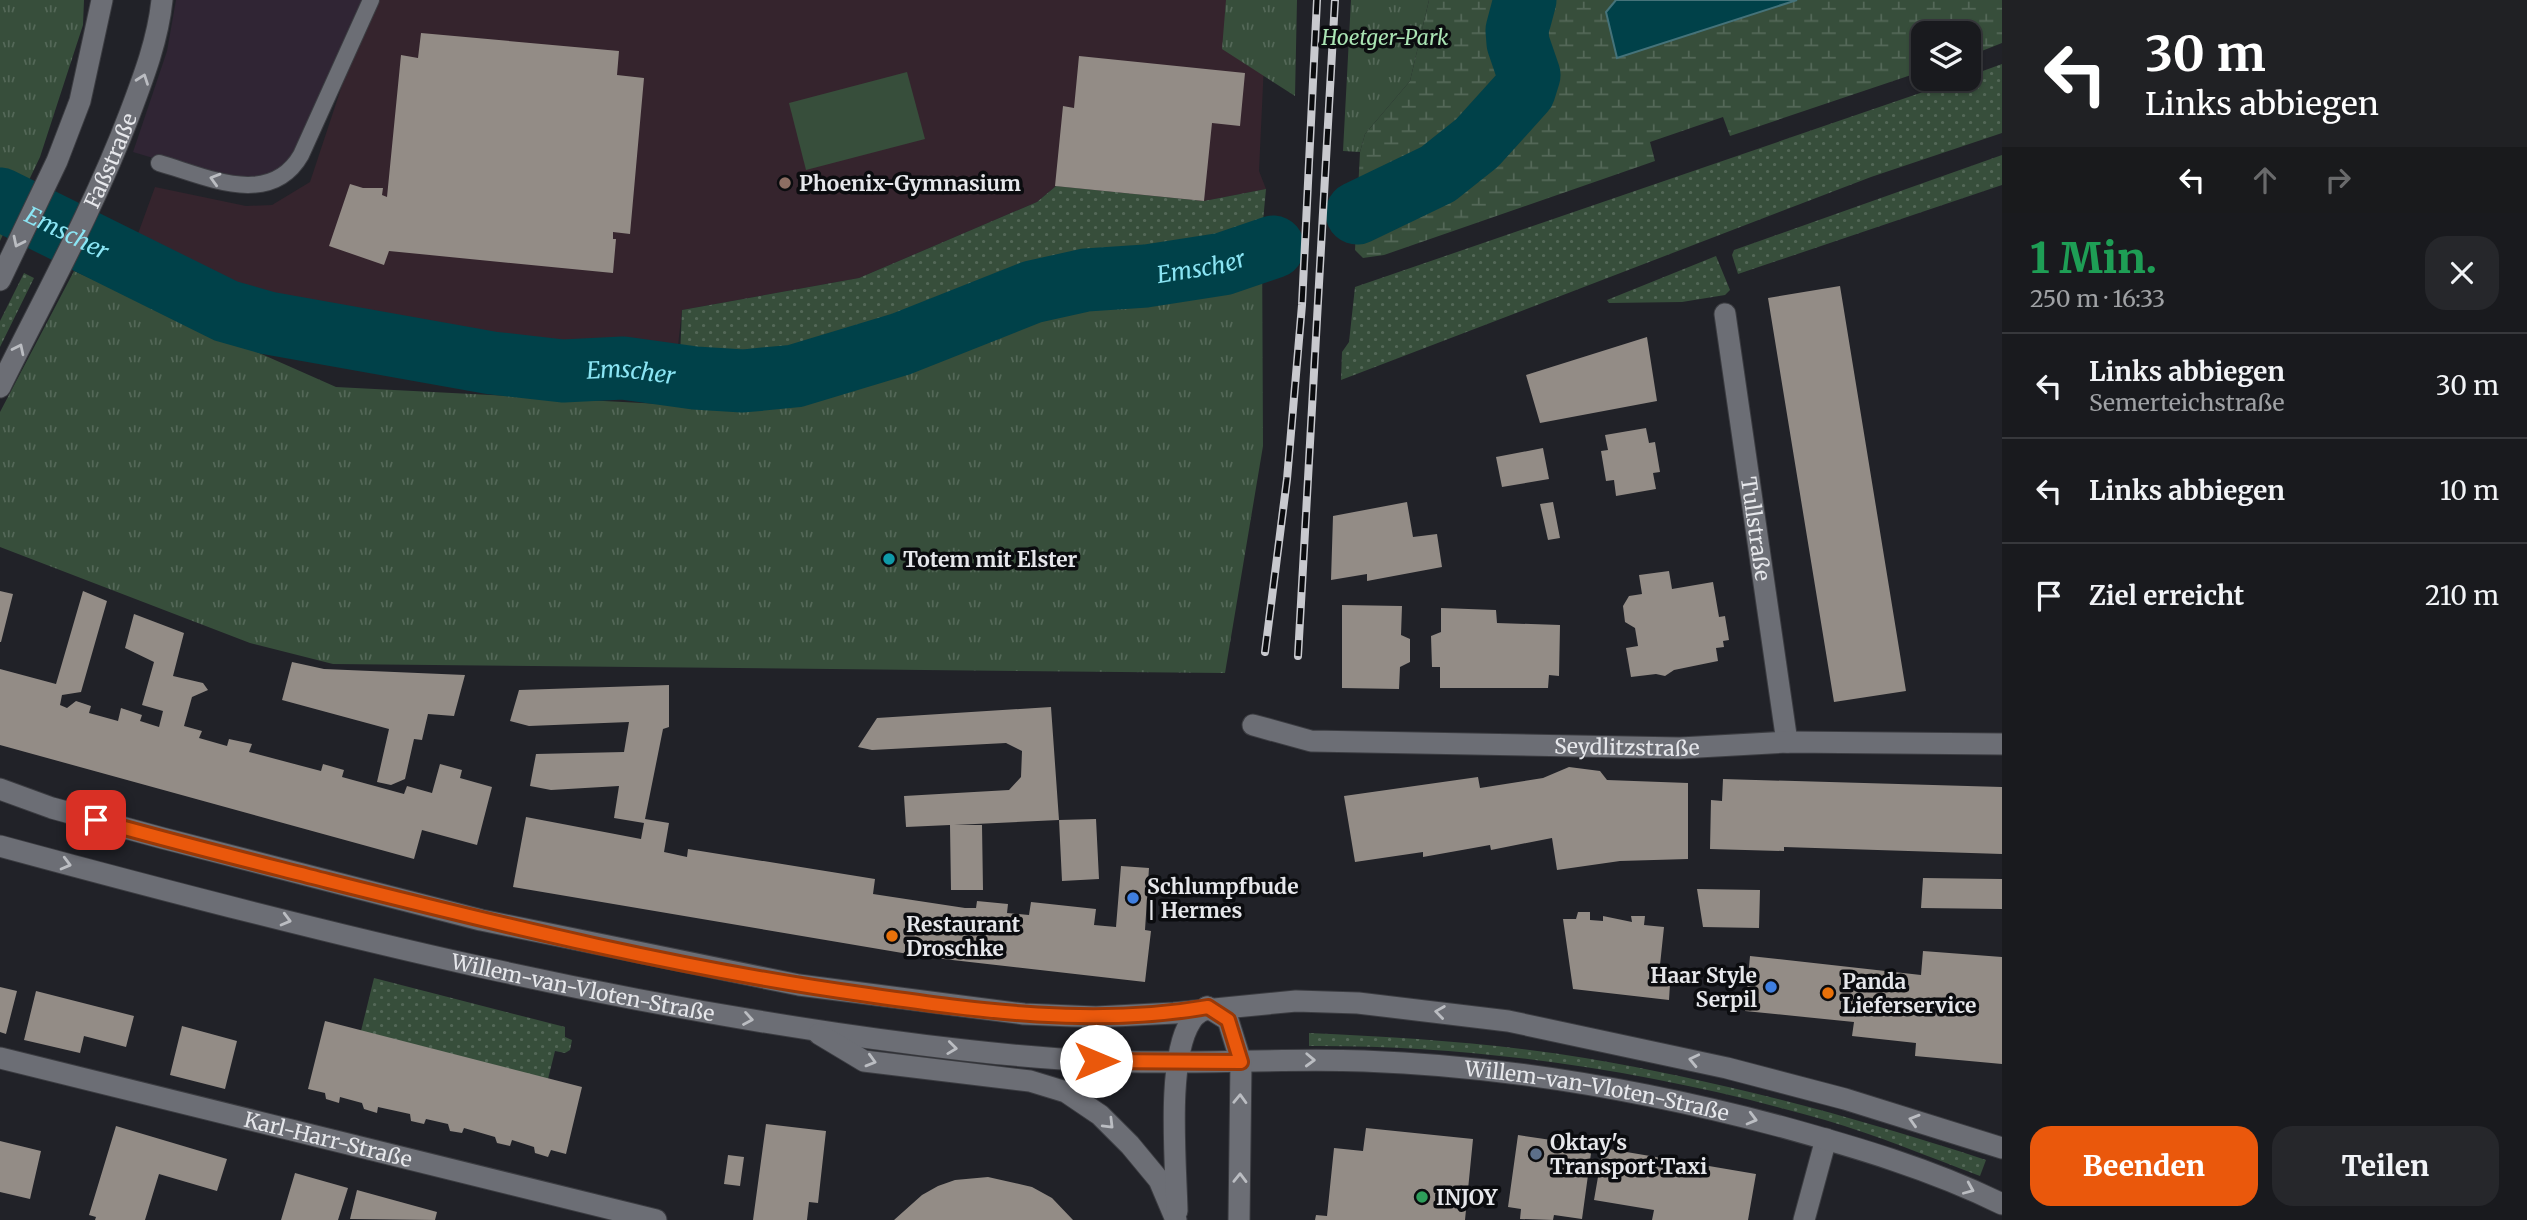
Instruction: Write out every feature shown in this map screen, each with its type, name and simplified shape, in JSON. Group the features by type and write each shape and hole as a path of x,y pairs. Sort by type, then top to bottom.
{"main road":[{"path":"0,280 57,161 89,70 103,0"},
{"name":"Faßstraße","path":"0,387 100,188 150,60 162,0"},
{"name":"Tullstraße","path":"1725,314 1787,742"},
{"name":"Seydlitzstraße","path":"1253,725 1311,741 1680,748 1787,742 2002,744"},
{"name":"Willem-van-Vloten-Straße","path":"0,789 52,808 481,920 799,985 1024,1014 1097,1017 1174,1013 1208,1007 1296,1001 1358,1003 1507,1021 1727,1068 1845,1099 2002,1148"},
{"name":"Willem-van-Vloten-Straße","path":"0,846 383,945 635,999 812,1030 1096,1061 1368,1061 1513,1073 1647,1095 1826,1139 1915,1167 2002,1204"},
{"path":"1177,1220 1177,1061 1184,1032 1192,1018 1208,1007 1228,1020 1241,1062 1239,1220"},
{"path":"812,1030 864,1061 1031,1081 1066,1092 1100,1115 1130,1144 1159,1180 1177,1220"},
{"name":"Karl-Harr-Straße","path":"0,1058 656,1220"},
{"path":"1804,1220 1826,1139"}],"lane":[{"path":"159,163 233,185 253,187 272,181 293,168 371,0"}],"shaded area":[{"path":"176,0 369,0 287,170 233,182 133,152 167,51"},
{"name":"Phoenix-Gymnasium","path":"373,0 1267,0 1259,171 1266,189 1204,201 1056,186 1037,202 859,278 682,310 676,364 428,339 279,309 206,286 131,253 155,187 246,206 272,205 310,182 361,28"}],"green space":[{"path":"0,0 84,0 83,25 40,157 0,241"},
{"path":"1226,0 1297,0 1295,96 1222,49"},
{"name":"Hoetger-Park","path":"1351,0 1429,0 1410,81 1365,134 1360,152 1343,151"},
{"path":"1429,0 1616,0 1606,12 1617,58 1797,0 2002,0 2002,43 1981,51 1981,21 1911,21 1911,75 1730,136 1723,117 1650,142 1655,161 1384,255 1363,258 1355,250 1360,152 1365,134 1410,81"},
{"path":"2002,64 2002,133 1871,177 1341,380 1342,352 1349,342 1355,287 1926,91 1981,91 1981,72"},
{"path":"907,72 925,139 806,170 789,103"},
{"path":"2002,155 2002,185 1738,274 1732,255 1734,250"},
{"path":"1056,186 1204,201 1266,189 1262,232 827,376 678,403 682,310 859,278 1037,202"},
{"path":"1262,232 1263,446 1225,673 333,664 250,643 0,547 0,412 74,271 336,387 661,404 827,376"},
{"path":"1716,256 1730,290 1725,295 1682,302 1609,303 1607,300"},
{"path":"24,273 34,278 0,347 0,321"},
{"path":"374,978 565,1027 565,1037 572,1040 570,1050 565,1053 555,1051 548,1079 361,1031"},
{"path":"1309,1033 1482,1045 1636,1067 1787,1102 1986,1160 1980,1176 1825,1120 1634,1075 1504,1056 1439,1050 1309,1046"}],"water":[{"path":"1616,0 1797,0 1617,58 1606,12"}],"building":[{"path":"421,33 619,51 617,75 644,78 630,234 613,232 613,239 616,239 613,273 389,251 384,265 329,246 350,184 363,188 383,188 382,195 387,197 401,55 418,58"},
{"path":"1079,56 1245,73 1240,126 1212,123 1204,201 1055,186 1063,106 1074,108"},
{"path":"1840,286 1906,691 1834,702 1768,298"},
{"path":"1647,337 1657,401 1540,423 1526,375"},
{"path":"1646,428 1649,443 1655,442 1660,472 1653,473 1656,489 1616,496 1614,480 1606,481 1601,451 1608,450 1605,435"},
{"path":"1543,448 1549,479 1502,487 1496,457"},
{"path":"1407,502 1413,537 1437,534 1442,567 1367,581 1367,574 1331,580 1333,516"},
{"path":"1553,502 1560,538 1548,540 1540,504"},
{"path":"1669,571 1672,589 1713,582 1719,617 1725,616 1729,640 1723,641 1724,647 1716,648 1718,661 1674,670 1665,676 1656,674 1631,677 1626,648 1638,646 1635,628 1625,622 1623,606 1629,596 1642,594 1639,575"},
{"path":"0,591 13,594 1,642 0,642"},
{"path":"83,591 107,601 81,692 62,695 60,705 67,708 76,701 91,706 89,713 118,721 121,708 142,715 140,721 159,727 163,711 142,705 154,662 125,648 134,614 184,633 173,676 203,683 208,690 192,697 184,726 202,731 199,738 227,746 229,739 252,744 249,752 321,771 323,764 344,770 342,777 404,794 407,786 432,793 440,764 462,770 460,778 492,787 477,845 422,830 414,859 0,745 0,669 56,684"},
{"path":"1342,605 1402,606 1401,635 1410,639 1410,662 1400,667 1399,689 1342,688"},
{"path":"1441,608 1496,610 1497,623 1560,625 1559,676 1549,675 1548,688 1440,688 1440,667 1432,667 1431,636 1441,632"},
{"path":"292,662 324,669 465,675 454,716 428,714 422,740 414,739 405,779 391,785 377,782 389,729 282,700"},
{"path":"669,685 669,727 663,729 645,819 669,823 664,852 687,857 688,849 875,879 873,894 965,908 976,908 977,901 1008,904 1007,913 1029,915 1031,902 1096,909 1094,925 1116,927 1121,866 1149,868 1145,930 1151,931 1145,982 926,957 513,887 526,817 641,839 644,823 614,818 619,786 551,790 530,786 536,754 624,752 629,722 529,726 510,721 519,690"},
{"path":"1051,707 1059,820 954,825 982,825 983,890 951,890 950,825 906,827 904,796 1009,790 1021,777 1022,751 1006,743 872,750 858,747 877,718"},
{"path":"1569,767 1600,771 1607,780 1688,783 1688,859 1620,861 1557,870 1552,838 1491,850 1490,845 1423,857 1423,852 1355,862 1344,796 1478,777 1480,788 1543,778"},
{"path":"1723,779 2002,787 2002,854 1784,847 1784,851 1710,849 1711,800 1722,801"},
{"path":"1096,819 1099,879 1062,881 1059,820"},
{"path":"1923,878 2002,879 2002,909 1921,908"},
{"path":"1697,889 1760,890 1759,928 1703,927"},
{"path":"1578,912 1590,912 1590,920 1603,921 1603,916 1632,922 1631,916 1645,916 1644,925 1664,927 1658,984 1670,984 1669,1000 1573,989 1563,919 1576,919"},
{"path":"1923,951 2002,957 2002,1064 1915,1056 1916,1043 1852,1036 1854,1022 1745,1011 1750,956 1921,975"},
{"path":"0,987 17,991 6,1034 0,1032"},
{"path":"36,991 134,1016 126,1047 84,1036 80,1053 24,1040"},
{"path":"325,1021 582,1087 566,1154 551,1150 548,1157 535,1153 534,1147 512,1140 510,1146 497,1143 495,1137 464,1128 462,1133 450,1131 448,1124 426,1119 424,1124 411,1121 410,1114 378,1107 377,1113 364,1109 362,1103 340,1097 339,1103 326,1099 325,1093 308,1089"},
{"path":"182,1026 237,1041 225,1089 170,1075"},
{"path":"766,1124 826,1131 818,1203 809,1202 807,1220 753,1220"},
{"path":"116,1126 227,1159 217,1191 159,1174 145,1220 95,1220 96,1217 89,1215"},
{"path":"1366,1128 1473,1139 1465,1220 1315,1220 1316,1215 1327,1216 1334,1148 1363,1151"},
{"path":"1518,1135 1592,1146 1582,1219 1554,1215 1553,1220 1520,1219 1521,1209 1508,1207"},
{"path":"0,1141 41,1151 30,1199 0,1192"},
{"path":"1603,1148 1756,1174 1748,1220 1652,1220 1654,1210 1594,1200"},
{"path":"728,1155 744,1157 740,1186 724,1184"},
{"path":"295,1173 348,1188 338,1220 281,1220"},
{"path":"988,1177 1032,1187 1052,1198 1073,1220 894,1220 922,1195 938,1186 955,1180"},
{"path":"357,1190 437,1212 435,1220 350,1219"}],"waterway":[{"name":"Emscher","path":"1357,213 1438,174 1477,143 1524,91 1529,75 1518,43 1517,30 1525,0"},
{"name":"Emscher","path":"0,199 226,311 268,323 492,363 563,371 623,368 695,378 743,381 795,376 901,344 1032,292 1086,280 1146,276 1223,264 1273,247"}],"railway":[{"path":"1265,652 1287,479 1302,305 1317,0"},
{"path":"1298,656 1335,0"}],"place":[{"name":"Phoenix-Gymnasium","path":"785,183"},
{"name":"Totem mit Elster","path":"889,559"},
{"name":"Schlumpfbude | Hermes","path":"1133,898"},
{"name":"Restaurant Droschke","path":"892,936"},
{"name":"Haar Style Serpil","path":"1771,987"},
{"name":"Panda Lieferservice","path":"1828,993"},
{"name":"Oktay's Transport Taxi","path":"1536,1154"},
{"name":"INJOY","path":"1422,1197"}],"route":[{"path":"96,820 481,920 607,948 799,985 1024,1014 1097,1017 1174,1013 1208,1007 1228,1020 1241,1062 1096,1061"}]}
